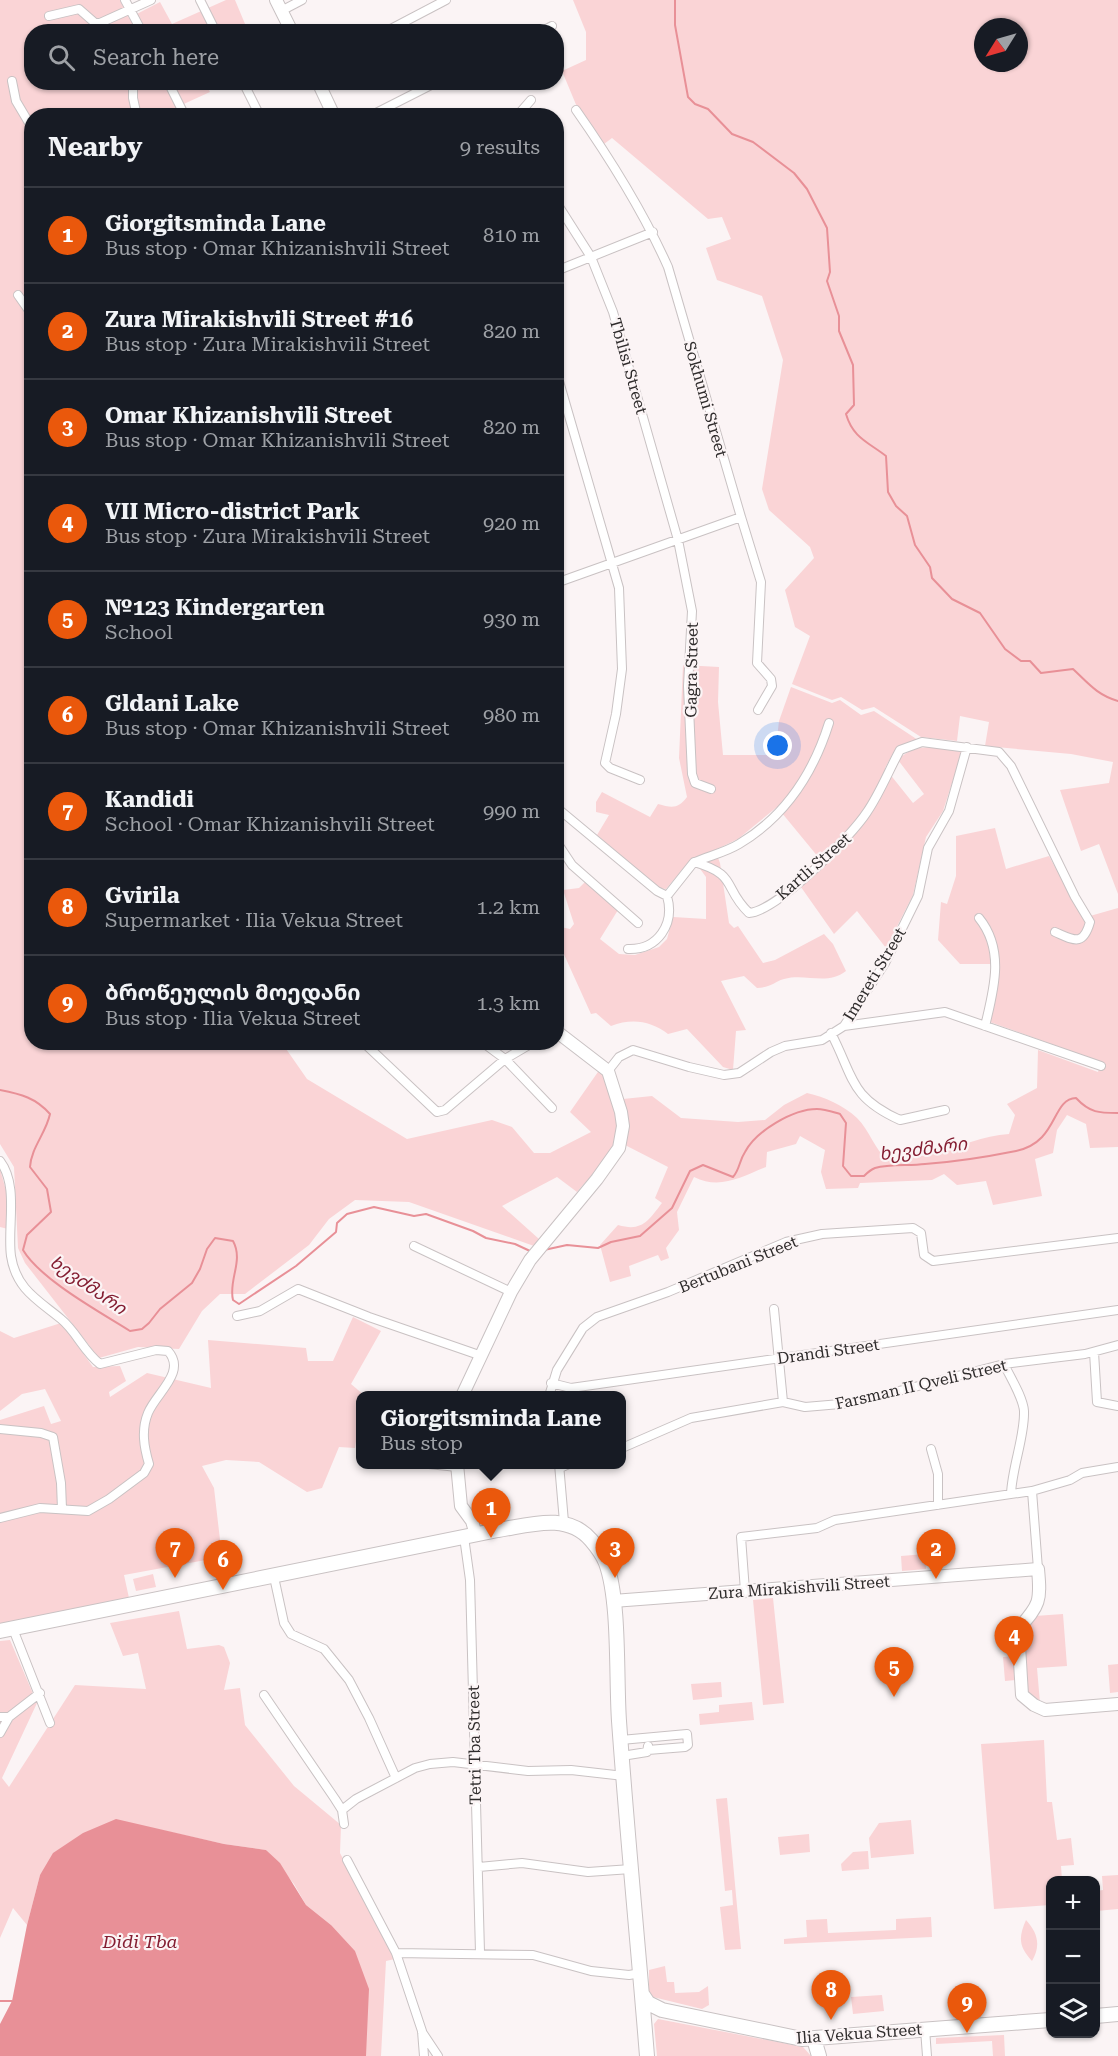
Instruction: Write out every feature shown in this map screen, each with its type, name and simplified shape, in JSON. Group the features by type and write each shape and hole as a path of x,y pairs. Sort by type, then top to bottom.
{"main road":[{"path":"7,1630 542,1522 564,1522 577,1528 599,1550 606,1563 613,1601 622,1756 647,2056"},
{"path":"642,1994 651,2005 662,2010"},
{"path":"645,2027 651,2014 662,2010"},
{"name":"Ilia Vekua Street","path":"662,2010 792,2038 814,2039 1046,2019"},
{"path":"1100,2016 1118,2014"},
{"path":"814,2039 819,2056"}],"street":[{"path":"125,0 138,24"},
{"path":"49,15 79,9 95,23 151,0"},
{"path":"200,0 212,24"},
{"path":"288,24 279,5 302,0"},
{"path":"400,24 446,0"},
{"path":"12,81 16,101 24,114"},
{"path":"133,90 135,108"},
{"path":"172,90 181,108"},
{"path":"247,90 256,108"},
{"path":"322,90 330,108"},
{"path":"386,108 421,90"},
{"path":"524,108 531,100"},
{"name":"Sokhumi Street","path":"576,110 615,165 653,232 668,267 761,582 757,663 771,679 772,686 758,710"},
{"name":"Tbilisi Street","path":"564,214 591,256 613,312 678,540"},
{"path":"564,268 653,232"},
{"path":"18,295 24,304"},
{"path":"564,398 619,588 623,641 616,714 605,763 610,768 640,780"},
{"path":"564,580 741,517"},
{"name":"Gagra Street","path":"678,540 692,611 688,686 692,774 695,783 711,789"},
{"path":"666,896 694,862 738,845 803,786 829,723"},
{"name":"Kartli Street","path":"694,862 724,874 741,906 749,913 758,913 797,884 848,838 868,811 900,750 922,742 999,752 1011,766 1075,897 1090,922 1087,934 1081,940 1073,940 1055,932"},
{"name":"Imereti Street","path":"608,1071 619,1057 633,1050 724,1075 739,1073 771,1052 785,1046 822,1040 844,1026 885,963 918,896 928,848 949,811 967,747"},
{"path":"564,814 666,896 669,904 662,936 641,950 628,949"},
{"path":"564,853 572,865 638,923"},
{"path":"979,918 990,932 996,964 995,986 986,1026"},
{"path":"844,1026 945,1012 1101,1066"},
{"path":"831,1033 854,1086 866,1101 900,1120 945,1110"},
{"path":"464,1391 479,1355 530,1260 597,1179 619,1148 623,1126 621,1112 608,1071 564,1037"},
{"path":"371,1050 437,1113 445,1110 505,1059 520,1050"},
{"path":"493,1050 505,1059 552,1108"},
{"path":"0,1161 8,1177 11,1257 18,1278 31,1297 62,1319 100,1364 156,1350 168,1351 174,1357 175,1368 171,1378 148,1412 143,1435 148,1467 109,1499 88,1511 40,1508 0,1518"},
{"name":"Bertubani Street","path":"551,1383 583,1328 597,1317 668,1292 756,1254 810,1236 913,1228 921,1233 924,1255 927,1260 933,1261 1118,1238"},
{"path":"414,1246 511,1292"},
{"path":"237,1316 260,1311 298,1288 369,1317 479,1355"},
{"path":"774,1309 783,1402"},
{"name":"Drandi Street","path":"551,1383 571,1388 1118,1310"},
{"name":"Farsman II Qveli Street","path":"626,1446 691,1418 783,1402 805,1407 852,1403 1004,1364 1094,1352 1118,1346"},
{"path":"1094,1352 1097,1402 1118,1406"},
{"path":"1004,1364 1024,1410 1017,1456 1011,1472 1011,1494"},
{"path":"550,1391 551,1383"},
{"path":"0,1429 41,1433 53,1437 61,1483 62,1509"},
{"path":"931,1449 938,1474 938,1505"},
{"path":"745,1591 741,1537 817,1528 835,1520 1032,1491 1070,1480 1082,1473 1118,1467"},
{"path":"457,1469 461,1506 472,1521 470,1536"},
{"path":"562,1469 564,1522"},
{"path":"1032,1491 1040,1599 1036,1609 1018,1629 1022,1695 1034,1706 1045,1710 1118,1704"},
{"name":"Tetri Tba Street","path":"470,1536 473,1764 479,1867 480,1952"},
{"name":"Zura Mirakishvili Street","path":"613,1601 1038,1569"},
{"path":"274,1577 284,1623 291,1634 324,1649 349,1680 396,1778"},
{"path":"7,1630 40,1693 50,1723"},
{"path":"0,1733 4,1717 40,1693"},
{"path":"264,1695 342,1810 344,1824"},
{"path":"621,1740 687,1734 688,1745 622,1756"},
{"path":"647,1737 648,1750"},
{"path":"342,1810 356,1799 396,1778 430,1764 453,1762 528,1771 571,1770 624,1776"},
{"path":"347,1860 396,1953 422,2031 424,2056"},
{"path":"479,1867 522,1863 588,1872 631,1869"},
{"path":"396,1953 480,1952 533,1955 591,1971 629,1975 641,1973"},
{"path":"925,2029 927,2056"},
{"path":"422,2031 438,2056"}],"shaded area":[{"path":"0,0 120,0 129,18 160,2 172,24 24,24 24,90 209,90 210,92 175,108 24,108 24,1050 287,1050 307,1079 407,1139 492,1120 512,1127 534,1153 550,1153 591,1132 570,1112 600,1069 606,1077 614,1103 616,1132 609,1153 577,1192 557,1177 502,1206 539,1239 534,1246 409,1202 355,1200 329,1219 309,1245 245,1294 220,1294 202,1311 179,1349 138,1347 99,1358 25,1263 18,1248 14,1167 0,1144"},
{"path":"226,0 235,0 245,24 172,24"},
{"path":"573,0 1118,0 1118,894 1099,844 1081,851 1060,790 1109,783 1113,762 1071,754 985,746 989,722 960,716 957,741 921,737 874,707 862,710 841,697 832,700 792,684 810,636 795,627 785,590 814,558 810,547 769,510 762,489 783,360 762,296 717,280 706,248 731,239 722,217 708,219 612,138 604,144 577,107 564,76 564,70 586,60 586,32"},
{"path":"683,665 719,667 718,702 723,755 775,755 779,721 791,687 832,703 840,700 861,715 874,711 918,740 896,748 885,768 913,803 924,794 898,760 913,750 928,747 962,752 943,811 926,837 913,895 886,948 857,911 834,934 796,880 819,858 777,807 738,839 715,850 720,863 729,923 734,928 738,926 763,963 775,960 824,934 833,944 846,971 831,978 792,978 757,988 744,976 721,981 746,1030 736,1031 733,1070 723,1067 687,1029 668,1034 655,1026 641,1022 626,1022 611,1026 596,1013 591,1014 564,954 564,928 570,929 574,924 564,890 579,888 585,882 618,910 600,939 619,954 635,955 659,947 667,939 673,917 706,919 706,877 692,858 666,889 658,888 597,835 609,815 596,812 596,802 602,792 650,817 658,804 674,806 681,804 687,797 679,758"},
{"path":"995,828 1006,869 1049,856 1083,918 1118,908 1118,1147 1090,1148 1086,1124 1067,1115 1057,1130 1053,1153 1035,1159 1042,1196 993,1205 986,1181 957,1185 944,1174 932,1180 860,1183 858,1188 826,1189 821,1172 825,1150 800,1136 796,1144 767,1152 766,1167 748,1175 722,1182 704,1181 694,1177 677,1212 679,1230 666,1248 669,1258 661,1261 658,1255 629,1266 631,1276 610,1282 600,1245 618,1225 639,1226 653,1215 662,1203 655,1198 668,1167 625,1145 623,1099 652,1096 681,1118 738,1122 765,1120 784,1105 807,1093 834,1102 852,1113 888,1160 929,1154 981,1139 1009,1134 1015,1115 1007,1104 1037,1088 1038,1050 1098,1072 1101,1062 990,1022 999,964 960,964 938,940 941,902 947,904 956,876 956,836"},
{"path":"0,1169 7,1194 8,1229 0,1227"},
{"path":"353,1317 381,1331 351,1384 359,1391 356,1391 355,1448 339,1447 322,1488 307,1492 259,1462 226,1460 202,1466 214,1488 222,1557 124,1575 129,1598 0,1625 0,1420 44,1406 51,1424 61,1421 45,1389 22,1394 0,1411 0,1331 14,1338 61,1323 93,1367 120,1366 126,1381 109,1392 110,1397 147,1373 211,1388 208,1340 306,1348 308,1361 333,1361"},
{"path":"925,1554 926,1569 902,1571 901,1556"},
{"path":"153,1574 156,1587 136,1591 133,1579"},
{"path":"773,1598 784,1703 763,1705 753,1600"},
{"path":"179,1611 187,1649 219,1645 224,1647 230,1663 224,1690 240,1688 245,1725 294,1786 341,1825 340,1853 395,1959 386,1961 381,2056 366,2056 365,2033 331,1925 306,1905 294,1884 266,1850 224,1844 116,1820 40,1875 27,1925 13,1908 0,1938 0,1641 10,1640 37,1703 2,1778 9,1787 75,1685 146,1689 138,1653 123,1656 110,1623"},
{"path":"1063,1614 1067,1666 1037,1668 1040,1703 1027,1695 1022,1627 1035,1616"},
{"path":"1015,1656 1016,1680 1005,1681 1003,1657"},
{"path":"1118,1664 1118,1692 1110,1693 1108,1665"},
{"path":"721,1682 722,1697 693,1700 691,1684"},
{"path":"752,1702 754,1720 700,1725 699,1714 719,1712 719,1705"},
{"path":"1044,1740 1047,1802 1052,1802 1057,1840 1071,1838 1074,1865 1061,1866 1062,1876 1046,1876 1046,1905 994,1909 981,1744"},
{"path":"727,1798 741,1949 725,1950 720,1907 733,1905 732,1890 725,1891 716,1799"},
{"path":"911,1820 914,1854 871,1858 869,1838 879,1823"},
{"path":"809,1834 810,1852 780,1855 778,1837"},
{"path":"868,1851 869,1869 842,1871 841,1864 853,1852"},
{"path":"1118,1875 1118,1909 1100,1911 1100,1890 1103,1890 1102,1876"},
{"path":"931,1917 932,1937 784,1944 784,1939 807,1937 806,1920 827,1919 828,1933 896,1930 896,1919"},
{"path":"1026,1920 1037,1940 1037,1950 1032,1961 1024,1951 1021,1942"},
{"path":"665,1966 667,1982 674,1982 675,1993 699,1992 708,1986 709,2005 702,2009 653,1997 649,1993 649,1970"},
{"path":"882,1995 884,2011 853,2014 851,1997"},
{"path":"658,2019 803,2047 811,2056 657,2056 654,2024"},
{"path":"1004,2035 1005,2056 993,2056 992,2041 936,2044 936,2038"}],"water":[{"name":"Didi Tba","path":"116,1819 224,1844 266,1850 280,1863 306,1905 331,1925 355,1951 369,1989 366,2056 0,2056 0,2024 12,2001 27,1925 40,1875 53,1853 83,1833"}],"waterway":[{"path":"675,0 675,25 688,97 695,104 708,109 732,134 753,142 794,173 807,189 827,228 830,272 827,281 839,316 839,331 853,365 854,405 846,414 857,434 886,456 888,492 896,506 907,516 915,545 930,567 932,578 952,599 980,613 1005,649 1021,661 1030,661 1041,673 1073,669 1098,692 1118,701"},
{"name":"ხევძმარი","path":"0,1090 28,1098 50,1114 33,1153 30,1167 47,1189 51,1212 27,1235 23,1250 43,1273 57,1284 130,1331 142,1329 160,1309 192,1283 207,1249 215,1238 233,1241 236,1248 237,1263 232,1293 233,1300 239,1304 296,1266 336,1232 337,1223 347,1214 374,1207 414,1216 426,1214 486,1238 515,1244 530,1251"},
{"name":"ხევძმარი","path":"544,1250 567,1245 598,1248 611,1242 640,1236 672,1208 690,1171 703,1165 733,1177 745,1152 758,1136 787,1117 807,1110 820,1109 840,1114 846,1123 843,1166 851,1176 864,1176 875,1168 881,1167 947,1162 1016,1151 1040,1139 1062,1105 1076,1098 1095,1111 1118,1113"},
{"path":"0,2001 12,2001"}],"place":[{"name":"Giorgitsminda Lane","path":"491,1538"},
{"name":"Kandidi","path":"175,1578"},
{"name":"Omar Khizanishvili Street","path":"615,1578"},
{"name":"Zura Mirakishvili Street #16","path":"936,1579"},
{"name":"Gldani Lake","path":"223,1590"},
{"name":"VII Micro-district Park","path":"1014,1666"},
{"name":"№123 Kindergarten","path":"894,1697"},
{"name":"Gvirila","path":"831,2020"},
{"name":"ბროწეულის მოედანი","path":"967,2033"}]}
